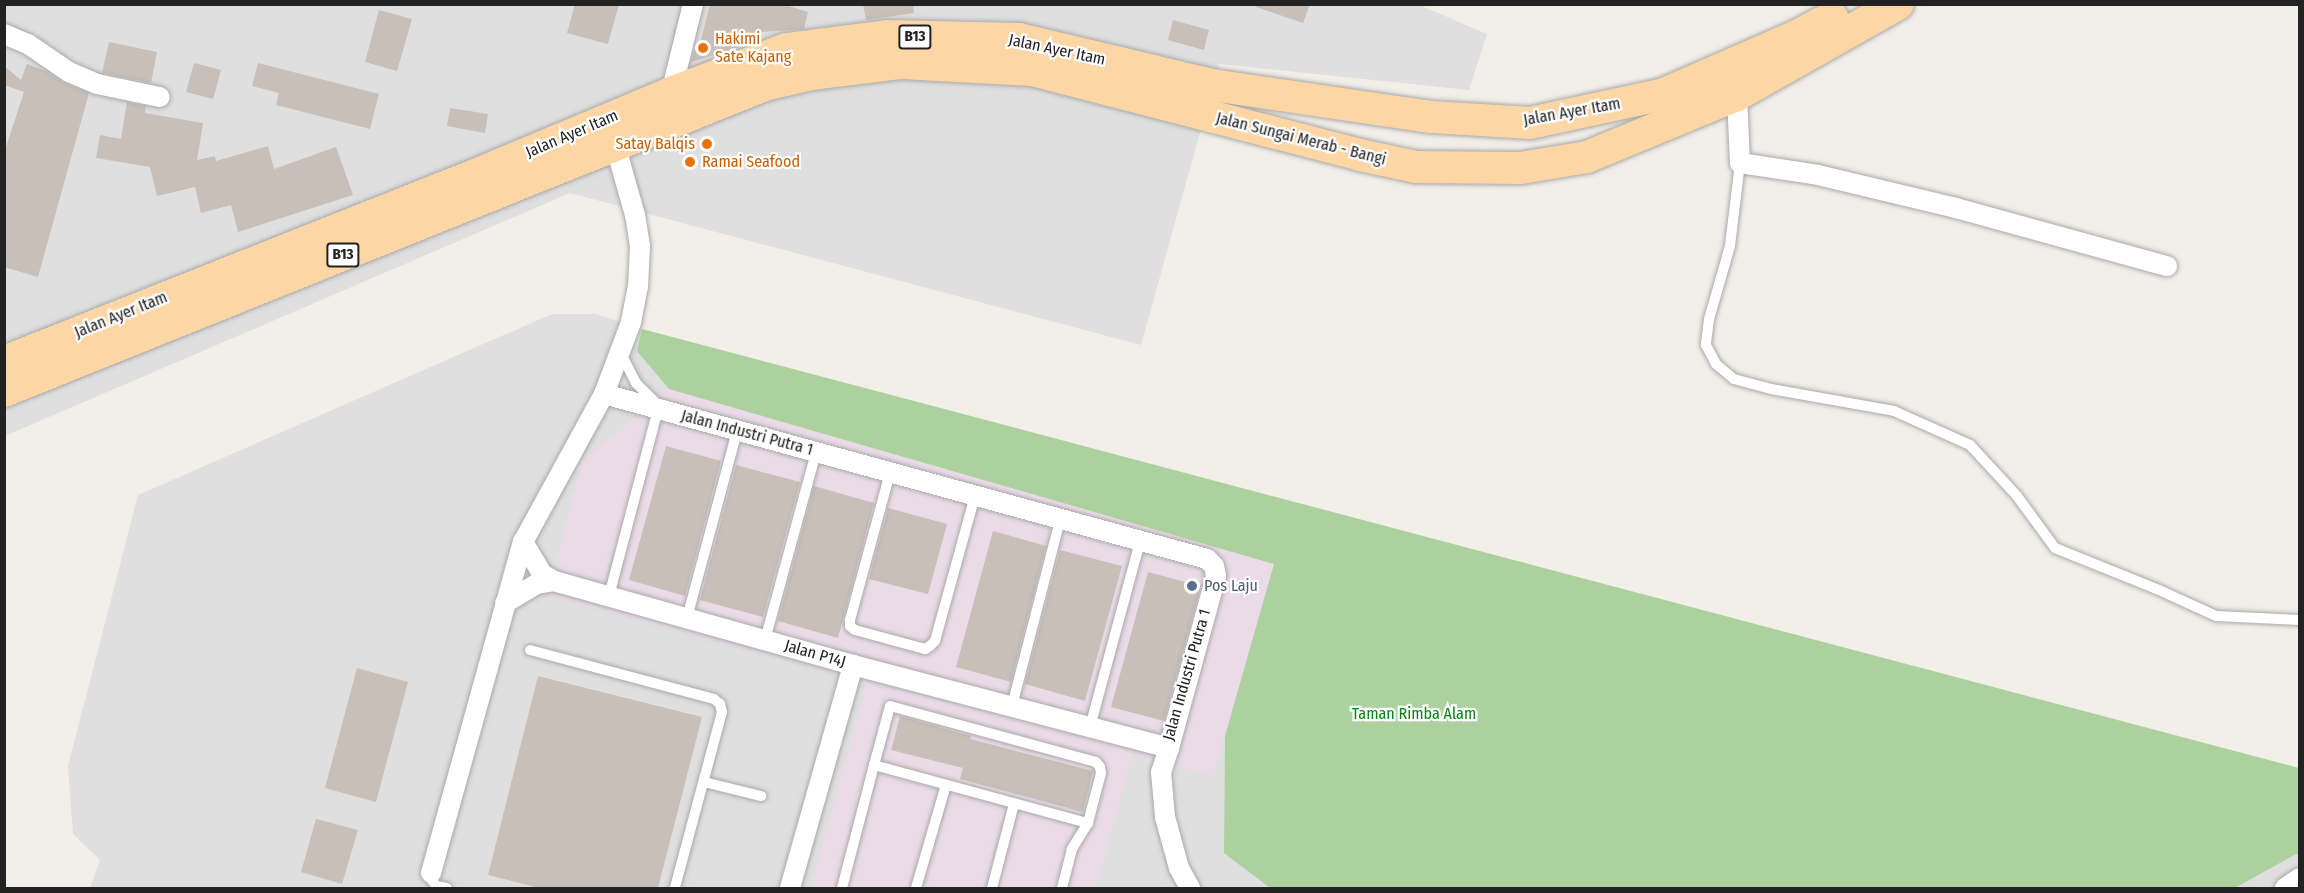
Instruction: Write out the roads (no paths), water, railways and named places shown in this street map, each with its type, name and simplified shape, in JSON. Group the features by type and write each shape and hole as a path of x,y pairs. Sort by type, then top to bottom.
{"main road":[{"name":"Jalan Ayer Itam","path":"4,391 615,145 676,106 786,50 887,36 1008,39 1212,85 1432,117 1530,123 1664,94 1797,36 1855,4"},
{"name":"Jalan Sungai Merab - Bangi","path":"676,106 811,74 901,63 987,66 1032,70 1360,155 1416,167 1521,168 1587,157 1737,95 1898,4"},
{"name":"Jalan Ayer Itam","path":"4,362 475,175 676,106"},
{"path":"1416,167 1446,161 1455,147 1449,131 1432,117"},
{"path":"1521,168 1507,166 1498,161 1494,150 1495,141 1499,133 1506,128 1530,123"},
{"path":"4,345 189,288"},
{"path":"4,414 189,333 237,297"}],"street":[{"path":"676,106 693,4"},
{"path":"4,34 28,44 69,72 97,84 160,97"},
{"path":"1737,95 1740,163 1818,175 1956,208 2167,267"},
{"path":"431,873 523,542 604,394 631,322 638,286 640,246 635,215 615,145"},
{"name":"Jalan Industri Putra 1","path":"604,394 1207,559 1214,566 1216,576 1169,748 853,665"},
{"path":"523,542 542,574 554,581"},
{"path":"505,603 537,584 554,581"},
{"name":"Jalan P14J","path":"554,581 853,665 790,888"},
{"path":"1169,748 1161,771 1165,817 1179,868 1190,888"},
{"path":"2285,888 2300,878"}],"lane":[{"path":"1740,163 1730,246 1709,319 1706,345 1716,364 1734,379 1771,389 1894,411 1970,445 2017,496 2055,548 2216,616 2300,620"},
{"path":"609,596 658,409 656,403 636,383 621,353"},
{"path":"687,618 737,431"},
{"path":"765,640 816,452"},
{"path":"890,473 850,620 855,630 925,649 935,641 975,496"},
{"path":"1012,706 1060,520"},
{"path":"1090,727 1140,542"},
{"path":"530,650 714,699 720,704 722,712 675,888"},
{"path":"842,888 890,706 1095,762 1100,767 1101,773 1088,823 1072,849 1062,888"},
{"path":"874,765 1088,823"},
{"path":"704,782 761,796"},
{"path":"916,888 946,785"},
{"path":"992,888 1014,804"},
{"path":"431,873 436,885 447,888"}],"place":[{"name":"Hakimi Sate Kajang","path":"703,48"},
{"name":"Satay Balqis","path":"707,144"},
{"name":"Ramai Seafood","path":"690,162"},
{"name":"Pos Laju","path":"1192,586"}],"park label":[{"name":"Taman Rimba Alam","path":"1414,714"}]}
